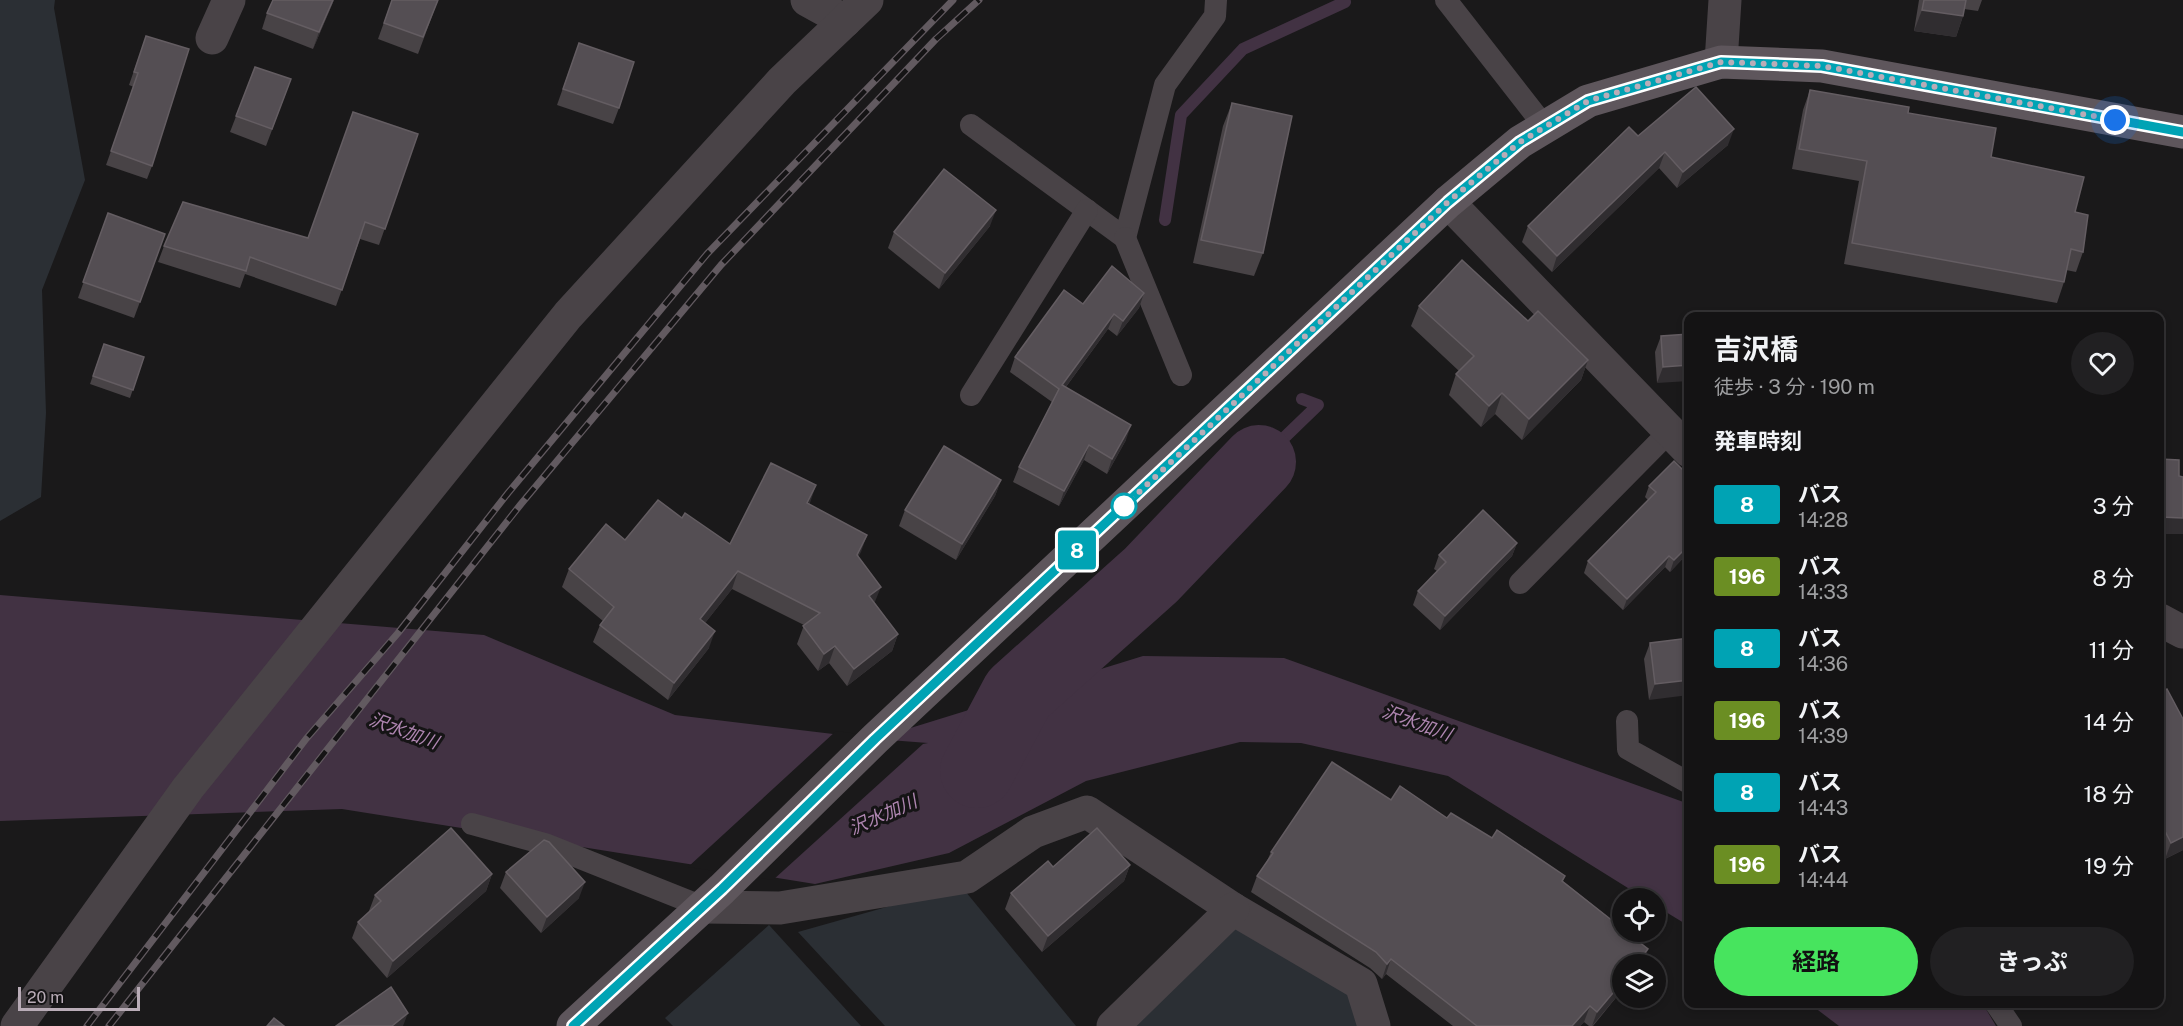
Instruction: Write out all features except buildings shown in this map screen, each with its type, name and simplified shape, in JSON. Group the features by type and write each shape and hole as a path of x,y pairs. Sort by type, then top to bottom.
{"main road":[{"path":"573,1026 712,898 875,739 1448,202 1520,142 1588,101 1721,62 1822,66 2183,132"}],"street":[{"path":"212,38 229,0"},
{"path":"807,0 856,10"},
{"path":"1721,62 1725,0"},
{"path":"17,1026 188,788 568,315 782,81 856,10"},
{"path":"1448,202 1679,441"},
{"path":"2164,622 2183,632"},
{"path":"712,898 780,908 967,877 1033,832 1087,812 1233,909 1360,984 1374,1026"},
{"path":"1113,1026 1233,909"}],"lane":[{"path":"1125,238 1165,85 1215,16 1216,0"},
{"path":"1446,0 1545,127"},
{"path":"971,125 1125,238 1181,375"},
{"path":"971,394 1087,210"},
{"path":"1520,583 1679,441"},
{"path":"1627,721 1628,749 1684,780"},
{"path":"472,824 545,844 712,898"},
{"path":"1999,1008 2011,1026"}],"shaded area":[{"path":"0,0 55,0 54,8 85,180 42,290 46,413 41,497 0,521"},
{"path":"961,886 1076,1026 885,1026 798,932"},
{"path":"1232,921 1356,995 1367,1026 1122,1026"},
{"path":"769,925 861,1026 673,1026 665,1018"}],"water":[{"name":"沢水加川","path":"0,595 484,635 675,715 875,739 1143,656 1284,658 1684,802 1684,923 1666,912 1666,888 1628,888 1448,776 1301,743 1240,742 1086,781 949,853 815,884 342,809 0,821"},
{"path":"1815,1008 1985,1008 1996,1026 1839,1026"}],"pier":[{"path":"836,731 874,736 876,739 928,743 923,744 773,880 688,867"}],"waterway":[{"path":"1165,220 1181,115 1243,49 1345,2"},
{"path":"1259,462 1318,405 1302,399"},
{"path":"977,771 1018,694 1151,575 1259,462"}],"railway":[{"path":"87,1026 306,739 398,633 508,493 707,254 953,0"},
{"path":"109,1026 521,504 721,265 936,39 979,0"}],"bus line":[{"name":"8","path":"573,1026 722,889 875,739 1448,202 1520,142 1588,101 1721,62 1822,66 2183,132"}],"route":[{"path":"1124,506 1120,510 1448,202 1520,142 1588,101 1721,62 1822,66 2115,120"}]}
